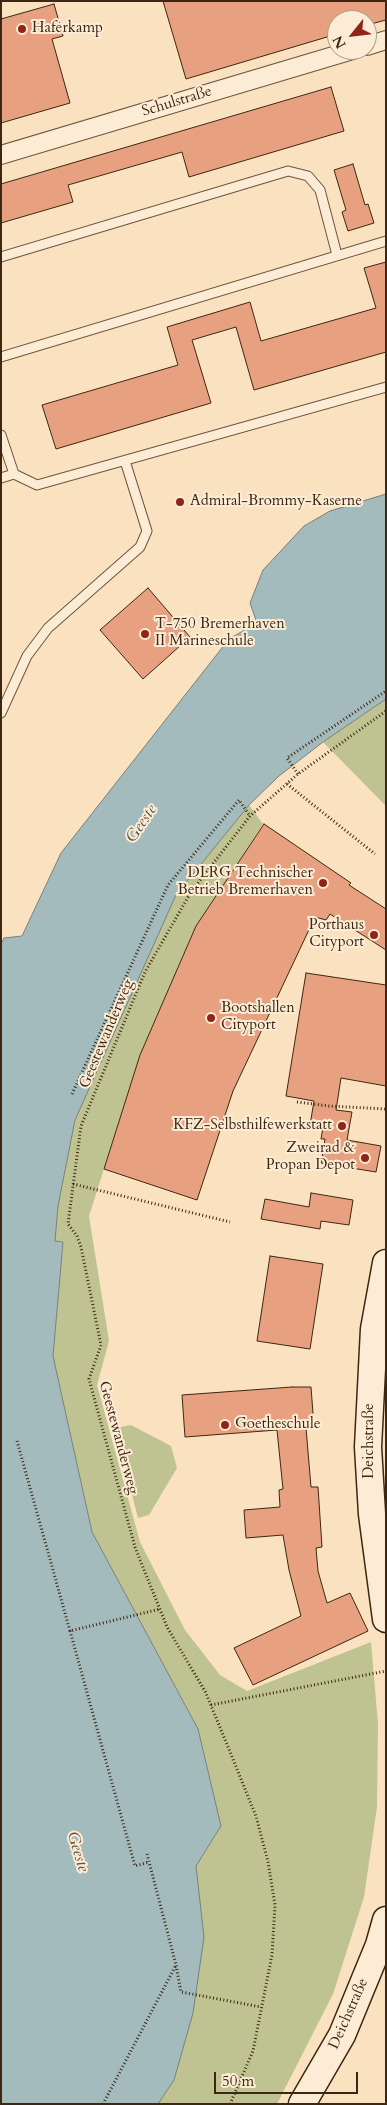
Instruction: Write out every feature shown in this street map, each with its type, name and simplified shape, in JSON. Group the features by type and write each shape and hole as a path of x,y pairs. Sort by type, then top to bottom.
{"main road":[{"name":"Deichstraße","path":"386,1263 374,1329 368,1447 372,1514 386,1619"},
{"name":"Deichstraße","path":"302,2104 342,2036 379,1944 386,1920"}],"street":[{"name":"Schulstraße","path":"1,155 327,58"}],"lane":[{"path":"1,256 288,171 308,176 320,190 338,256"},
{"path":"1,358 386,241"},
{"path":"1,478 14,474 37,485 386,387"},
{"path":"1,435 14,474"},
{"path":"1,714 27,656 48,628 140,547 148,531 125,461"}],"path":[{"path":"298,774 287,758 386,691"},
{"name":"Geestewanderweg","path":"230,2104 254,2051 272,1955 274,1905 268,1862 256,1816 206,1693 167,1627 135,1547 89,1379 101,1345 81,1247 77,1236 68,1224 81,1126 146,972 191,892 250,816 298,774 386,711"},
{"path":"287,784 375,854"},
{"path":"72,1094 168,885 239,800 250,816"},
{"path":"297,1102 386,1109"},
{"path":"73,1184 230,1222"},
{"path":"18,1441 135,1866 149,1862"},
{"path":"70,1631 160,1609"},
{"path":"211,1705 386,1671"},
{"path":"147,1854 176,1965 181,1992 261,2007"},
{"path":"103,2104 176,1965"}],"green space":[{"path":"386,699 386,806 323,742"},
{"path":"249,805 263,824 196,926 140,1055 89,1216 109,1341 97,1385 140,1542 185,1630 220,1675 247,1691 371,1642 378,1724 377,1807 364,1897 333,1994 277,2104 158,2104 174,2080 203,1937 196,1866 221,1826 198,1729 92,1532 53,1356 63,1242 55,1241 58,1206 75,1120 176,895"},
{"path":"131,1425 171,1446 177,1468 149,1515 138,1518 115,1428"}],"water":[{"name":"Geeste","path":"386,494 386,699 323,742 279,776 249,805 176,895 75,1120 58,1206 55,1241 63,1242 53,1356 92,1532 198,1729 221,1826 196,1866 204,1937 193,2013 174,2080 158,2104 1,2104 1,944 4,938 22,936 61,853 229,639 257,623 250,603 263,570 304,526 330,511"}],"building":[{"path":"163,1 386,1 386,20 377,22 377,10 327,10 327,37 186,79"},
{"path":"54,4 63,36 52,39 70,103 1,123 1,19"},
{"path":"331,87 344,131 189,177 182,152 68,185 73,202 1,223 1,184"},
{"path":"353,164 365,205 368,204 374,223 348,231 342,212 346,210 334,170"},
{"path":"386,262 386,352 254,390 236,327 192,340 211,403 56,449 42,405 178,365 167,327 250,302 261,341 376,308 364,268"},
{"name":"T-750 Bremerhaven II Marineschule","path":"148,588 190,637 143,679 100,630"},
{"name":"Bootshallen Cityport","path":"264,824 386,909 386,950 330,914 326,920 315,917 233,1091 197,1200 104,1169 140,1055 196,926"},
{"path":"306,973 386,985 386,1086 341,1078 336,1110 352,1112 347,1140 381,1146 376,1172 321,1163 325,1139 321,1139 323,1127 310,1125 314,1101 286,1096"},
{"path":"311,1193 353,1200 349,1225 321,1221 320,1229 261,1219 265,1199 309,1207"},
{"path":"270,1256 323,1264 310,1349 257,1341"},
{"path":"311,1387 314,1427 306,1428 311,1487 318,1487 322,1547 316,1548 318,1571 327,1603 350,1593 368,1631 253,1685 234,1648 301,1616 289,1570 283,1535 246,1538 244,1510 280,1507 279,1490 283,1489 277,1430 185,1437 182,1395"}],"place":[{"name":"Haferkamp","path":"22,29"},
{"name":"Admiral-Brommy-Kaserne","path":"180,502"},
{"name":"T-750 Bremerhaven II Marineschule","path":"145,634"},
{"name":"DLRG Technischer Betrieb Bremerhaven","path":"323,883"},
{"name":"Porthaus Cityport","path":"374,935"},
{"name":"Bootshallen Cityport","path":"211,1018"},
{"name":"KFZ-Selbsthilfewerkstatt","path":"342,1126"},
{"name":"Zweirad & Propan Depot","path":"365,1158"},
{"name":"Goetheschule","path":"225,1425"}]}
